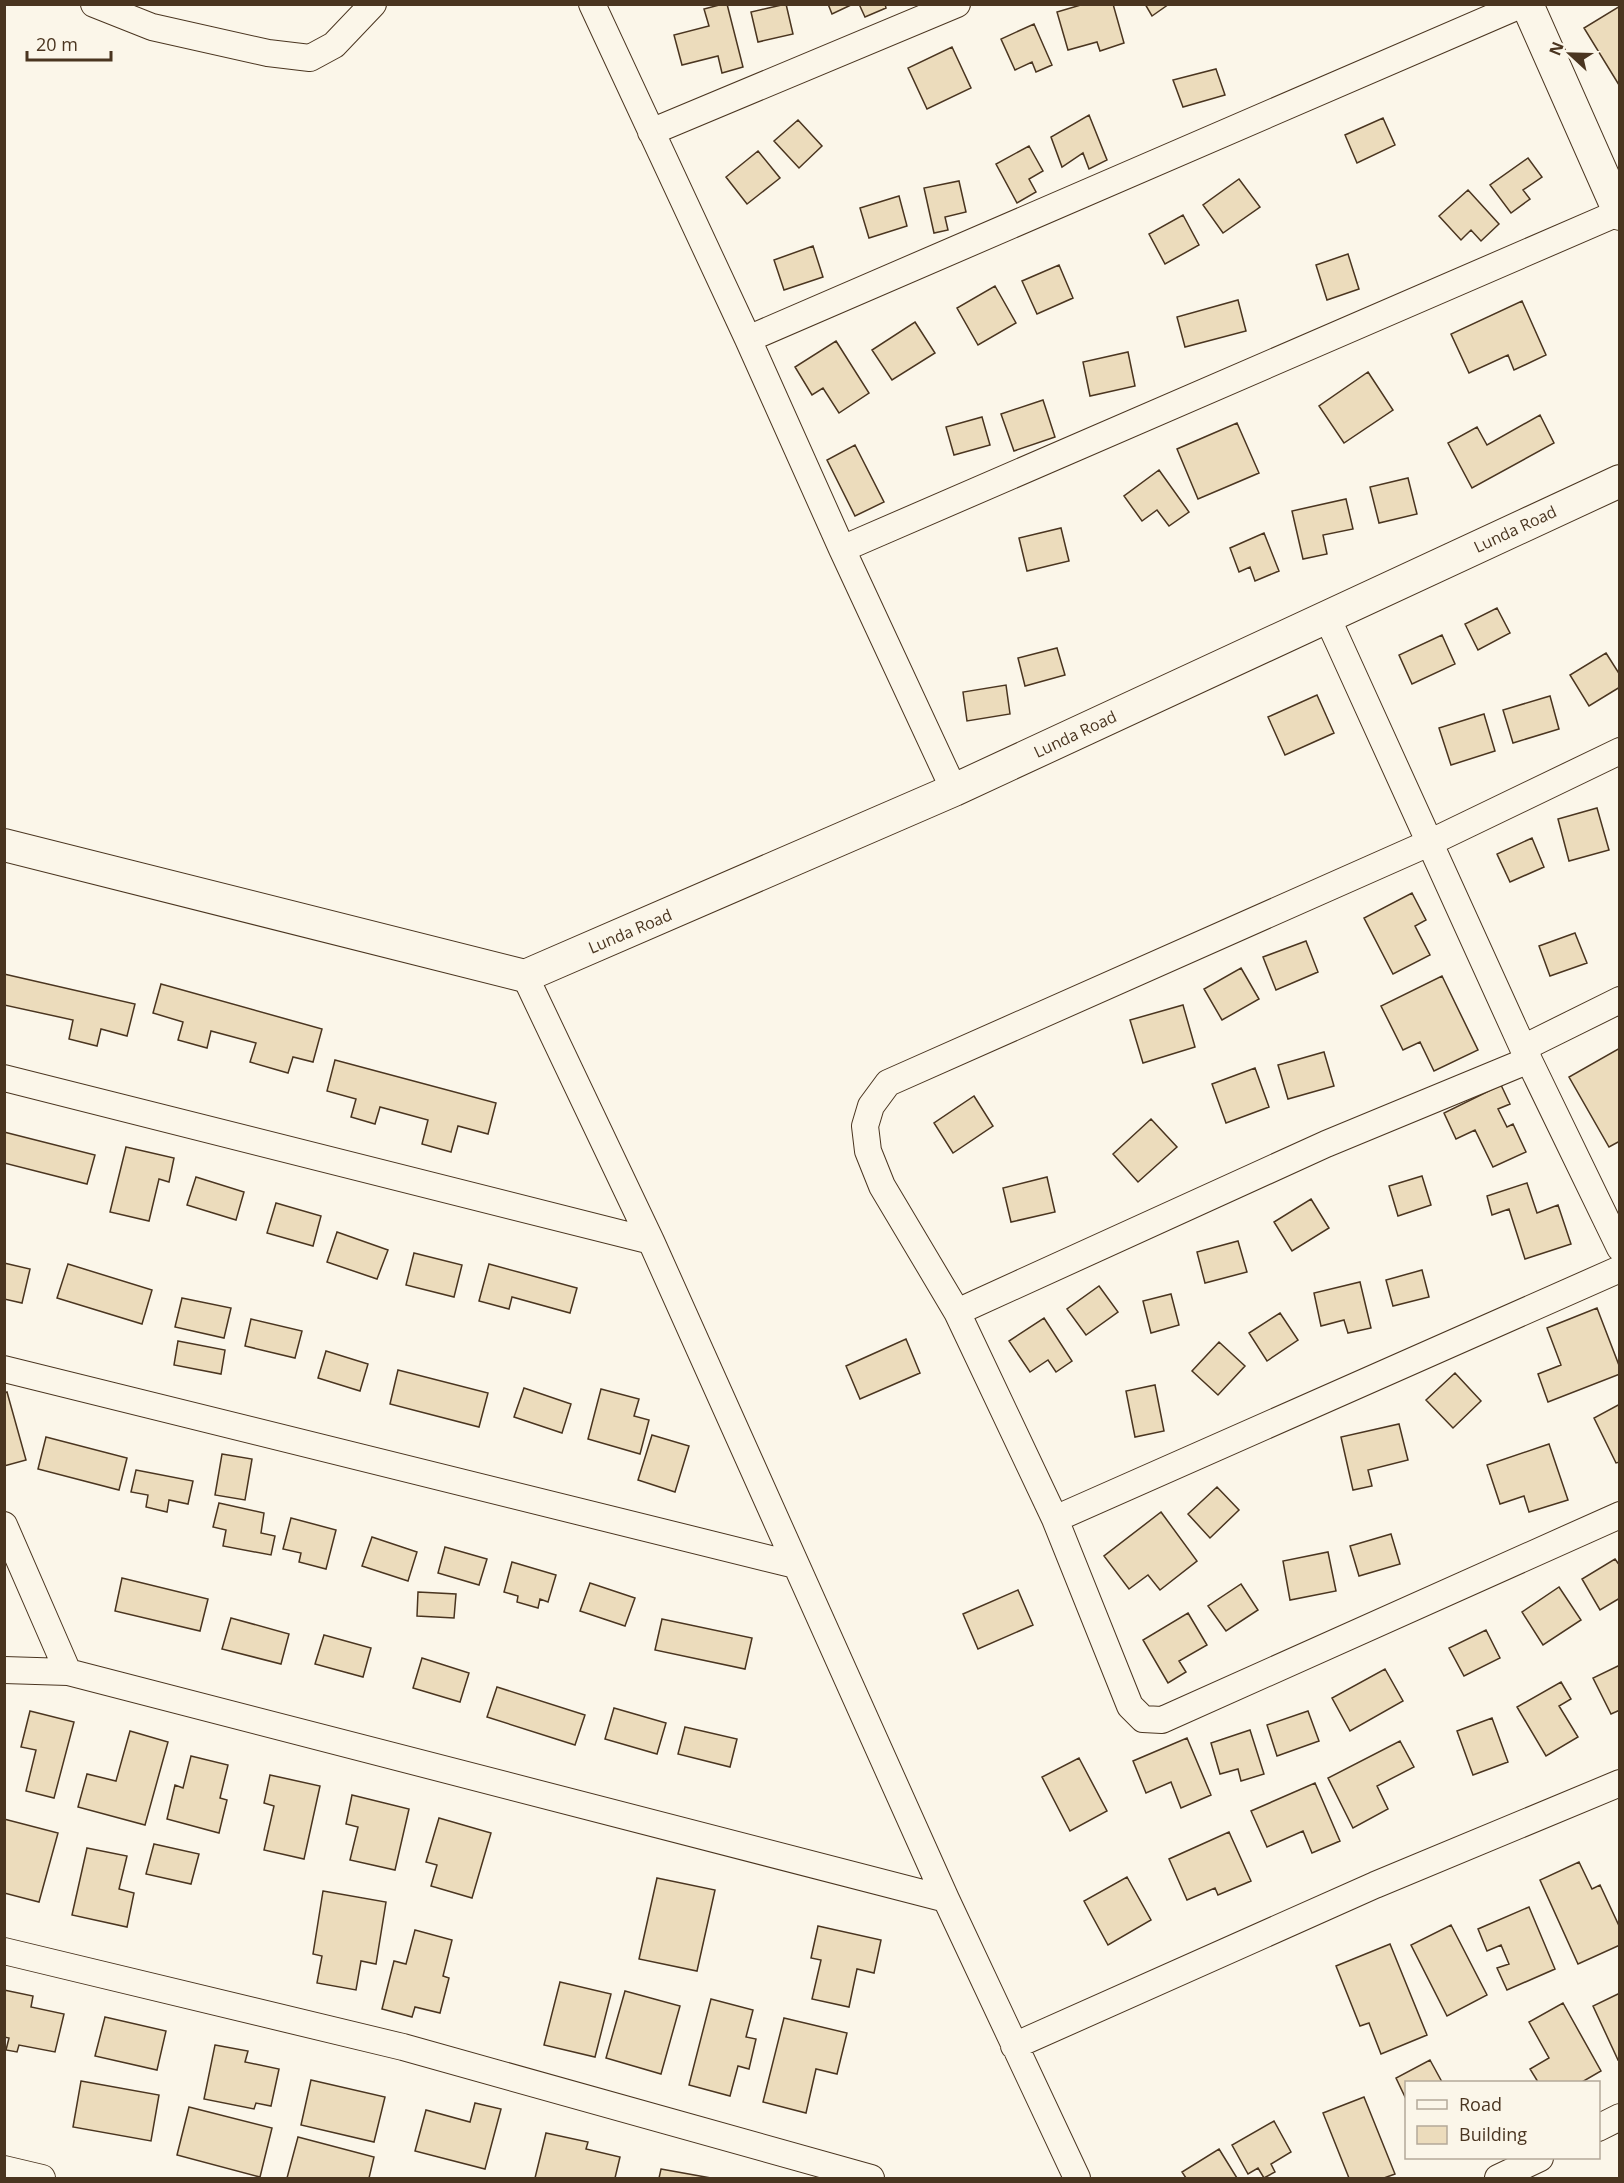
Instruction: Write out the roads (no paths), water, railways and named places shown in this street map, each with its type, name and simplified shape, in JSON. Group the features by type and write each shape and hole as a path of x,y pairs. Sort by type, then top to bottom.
{"street":[{"path":"94,4 152,27 268,53 310,58 334,45 373,4"},
{"path":"592,4 954,790"},
{"path":"651,132 957,4"},
{"path":"748,339 1525,4 1619,213 842,549"},
{"name":"Lunda Road","path":"525,976 954,790 1620,481"},
{"path":"1327,617 1526,1054 1620,1248"},
{"path":"1620,751 1429,843 888,1083 871,1106 865,1126 868,1151 882,1186 957,1312 1055,1519 1130,1706 1143,1719 1162,1720 1620,1515"},
{"path":"4,845 525,976 651,1241 945,1899 1077,2178"},
{"path":"957,1312 1526,1054 1620,1000"},
{"path":"4,1078 651,1241"},
{"path":"1055,1519 1620,1269"},
{"path":"4,1369 795,1565"},
{"path":"4,1525 68,1672"},
{"path":"4,1670 68,1672 945,1899"},
{"path":"1014,2046 1375,1885 1620,1783"},
{"path":"4,1951 403,2047 871,2178"},
{"path":"1600,2127 1620,2117"},
{"path":"1498,2178 1536,2159"},
{"path":"4,2169 42,2178"}]}
